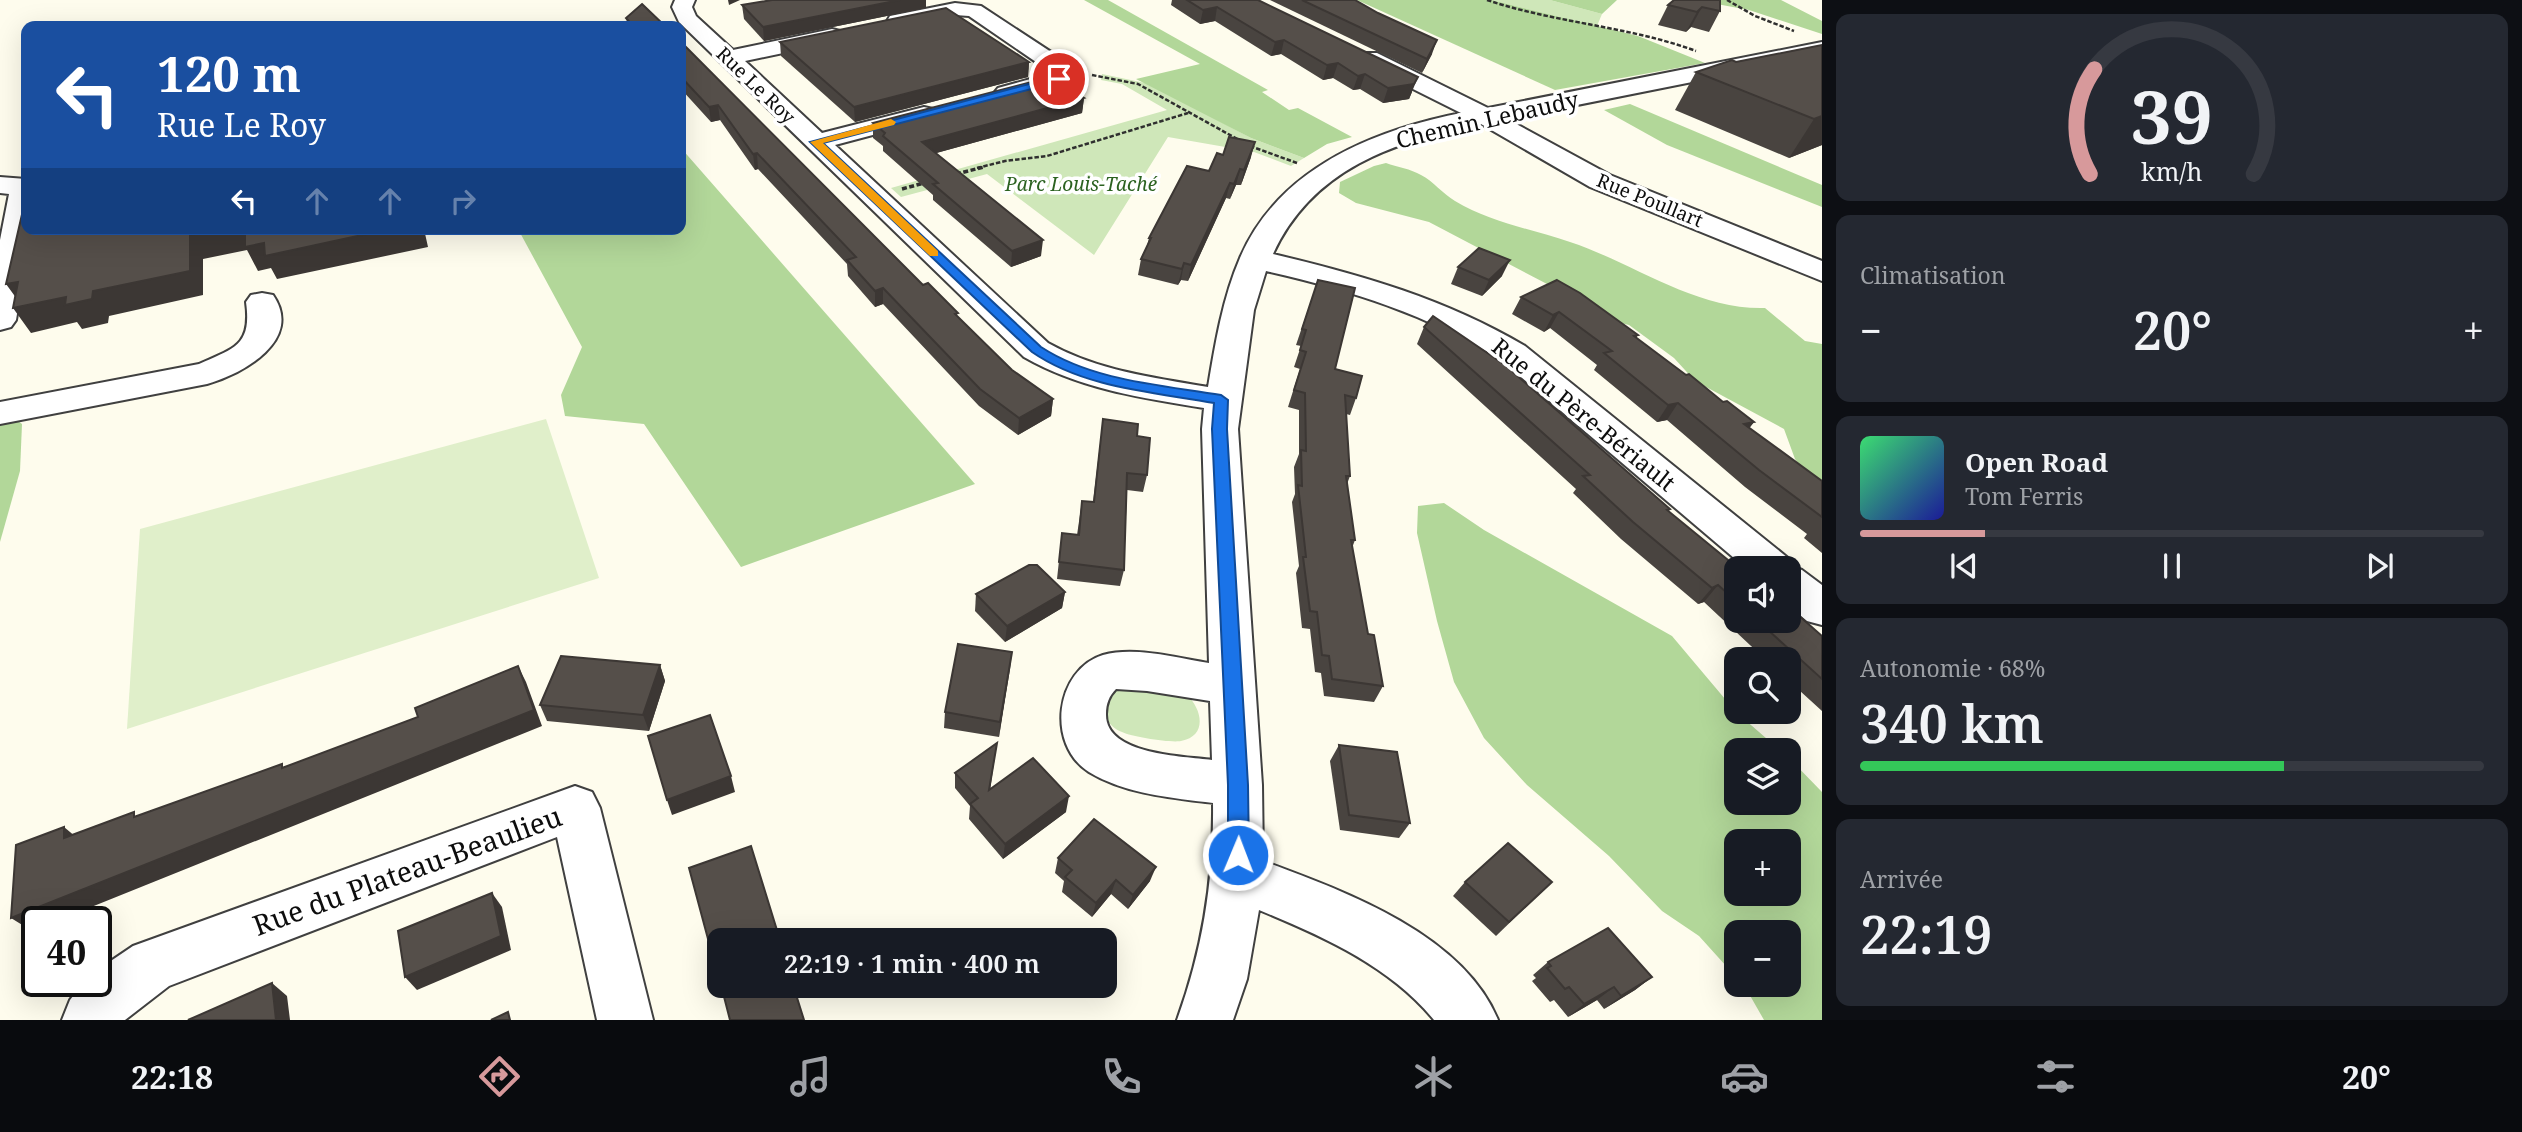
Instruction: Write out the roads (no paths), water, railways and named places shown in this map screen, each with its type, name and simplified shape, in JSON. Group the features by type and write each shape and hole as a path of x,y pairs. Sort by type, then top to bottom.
{"street":[{"name":"Rue Le Roy","path":"685,0 682,7 685,18 1037,349 1055,362 1104,379 1221,400"},
{"path":"874,27 955,9 974,10 1066,72 1059,79 982,99"},
{"path":"728,58 848,32"},
{"name":"Chemin Lebaudy","path":"1205,1020 1221,982 1238,877 1238,785 1220,429 1221,400 1237,309 1254,259 1269,228 1287,203 1324,172 1384,142 1428,128 1732,66 1809,40"},
{"name":"Rue Poullart","path":"1348,48 1483,116 1600,181 1822,272"},
{"path":"816,142 944,109"},
{"path":"0,185 21,187"},
{"path":"0,320 21,204"},
{"name":"Rue du Père-Bériault","path":"1254,259 1380,289 1428,307 1483,334 1513,353 1758,556"},
{"path":"0,414 207,373 226,364 261,338 265,328 262,302"},
{"path":"1801,592 1822,609"},
{"path":"1232,686 1127,671 1107,672 1094,680 1087,698 1083,729 1105,757 1126,766 1238,785"},
{"name":"Rue du Plateau-Beaulieu","path":"90,1020 100,1004 122,984 152,965 575,808 625,1020"},
{"path":"1238,877 1357,926 1399,951 1434,979 1469,1020"}],"park label":[{"name":"Parc Louis-Taché","path":"1081,184"}]}
